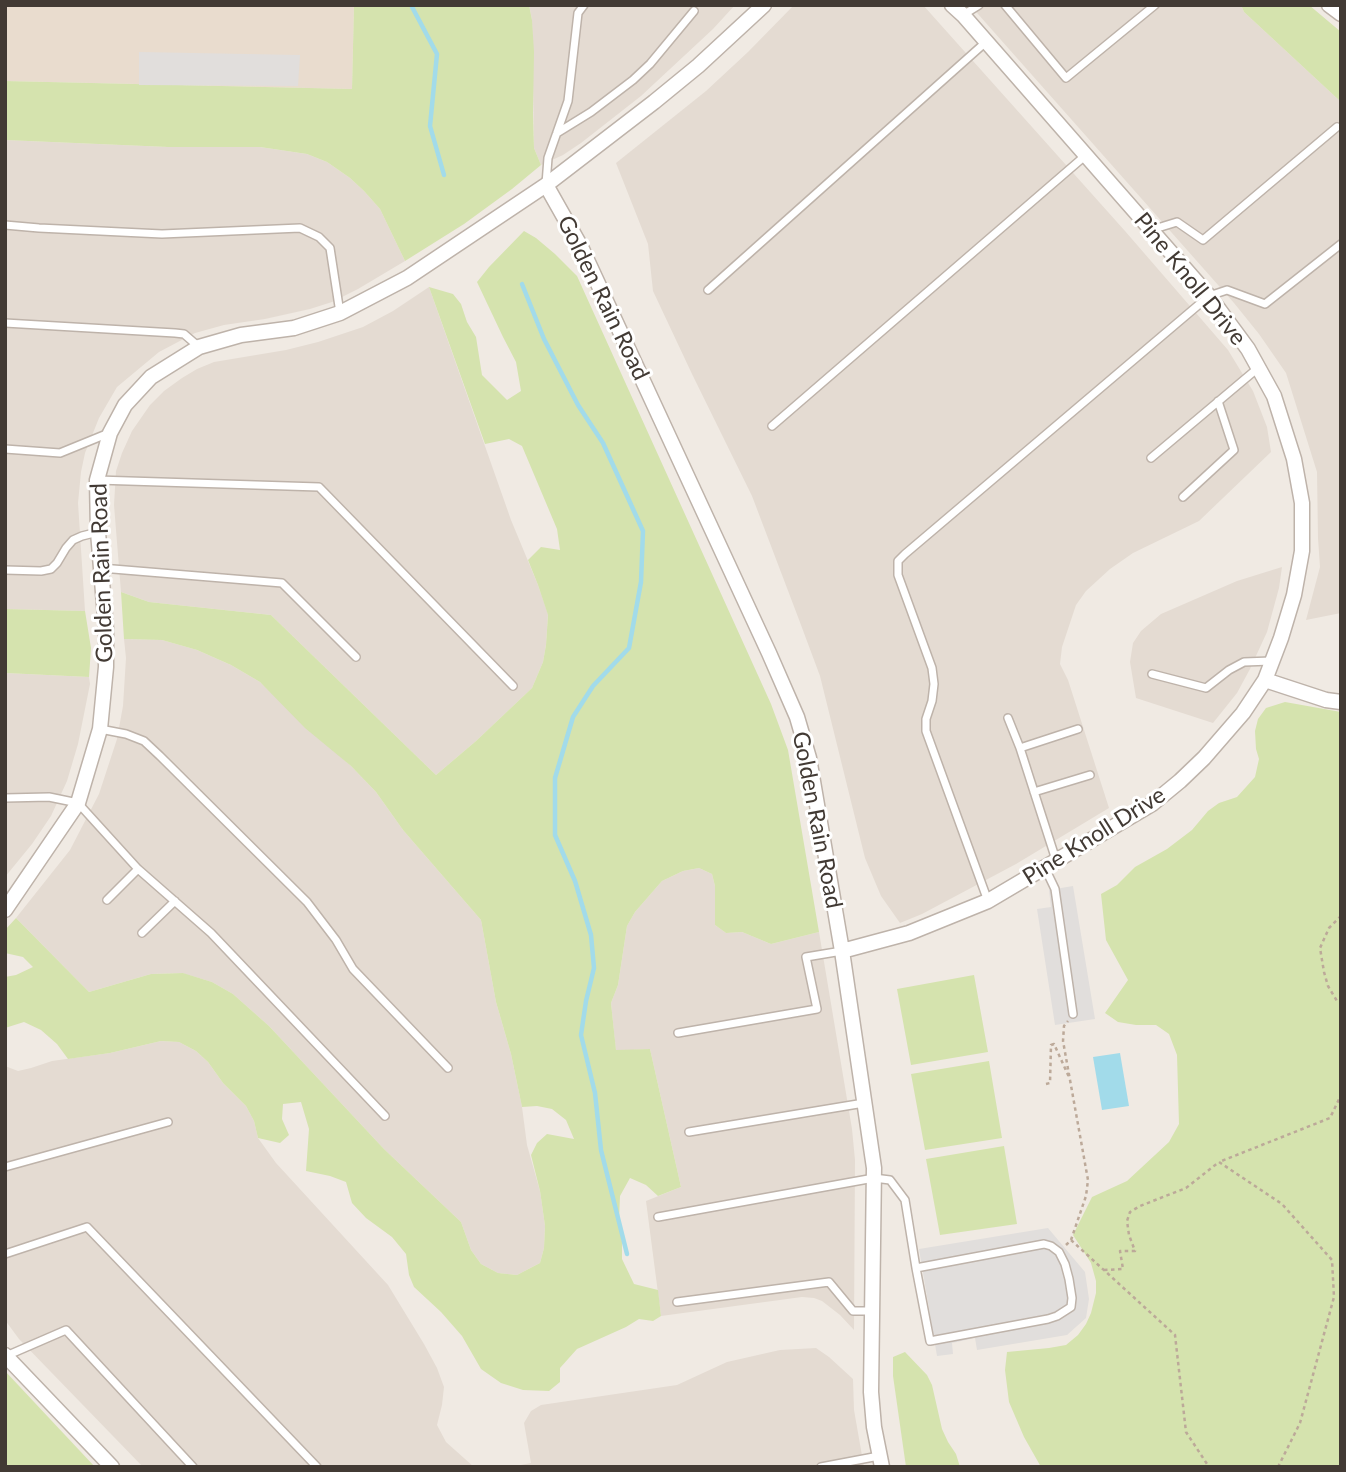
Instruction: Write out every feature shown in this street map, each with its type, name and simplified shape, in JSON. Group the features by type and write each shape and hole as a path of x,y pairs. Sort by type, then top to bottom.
{"street":[{"name":"Golden Rain Road","path":"5,911 10,897 78,803 100,729 106,667 106,629 97,480 110,433 125,405 151,377 199,347 241,335 295,328 340,313 407,278 546,184 663,95 764,5"},
{"path":"1329,5 1341,15"},
{"name":"Pine Knoll Drive","path":"842,951 909,933 988,901 1152,804 1180,781 1243,713 1265,680 1294,595 1302,551 1302,503 1294,459 1274,396 1248,349 1209,296 958,10"},
{"name":"Golden Rain Road","path":"546,184 587,259 797,717 809,758 842,951 874,1178 871,1392 881,1461"},
{"path":"1265,680 1325,700 1341,702"},
{"path":"6,1356 112,1467"}],"lane":[{"path":"546,184 548,158 568,101 578,13 584,5"},
{"path":"958,10 979,5"},
{"path":"1005,5 1066,78 1154,5"},
{"path":"556,133 591,112 633,80 650,64 694,11"},
{"path":"708,290 987,41"},
{"path":"1151,230 1177,222 1203,240 1337,127"},
{"path":"772,426 1086,155"},
{"path":"5,225 162,234 300,228 319,237 330,248 340,313"},
{"path":"988,901 926,732 926,719 934,684 932,668 898,575 898,561 1209,296 1227,290 1265,304 1341,244"},
{"path":"5,323 184,334 199,347"},
{"path":"1151,458 1259,367"},
{"path":"1183,497 1234,450 1218,401"},
{"path":"5,449 60,453 110,433"},
{"path":"97,480 319,487 513,686"},
{"path":"5,570 51,569 73,540 99,532"},
{"path":"101,568 282,583 356,657"},
{"path":"1152,674 1206,688 1244,662 1271,661"},
{"path":"1008,718 1034,792 1051,864 1073,1014"},
{"path":"100,729 127,734 144,741 160,755 307,902 336,940 353,969 448,1068"},
{"path":"1020,748 1078,729"},
{"path":"1034,792 1090,775"},
{"path":"5,797 49,797 78,803 138,869 211,933 385,1116"},
{"path":"107,900 138,869"},
{"path":"142,933 175,901"},
{"path":"678,1033 817,1009 806,957 842,951"},
{"path":"689,1132 864,1103"},
{"path":"5,1167 168,1122"},
{"path":"658,1217 874,1178 890,1180 905,1200 916,1268 930,1341 1048,1319 1070,1307 1072,1298 1069,1279 1059,1252 1044,1244 916,1268"},
{"path":"5,1254 88,1227 317,1467"},
{"path":"677,1302 829,1282 853,1311 872,1311"},
{"path":"6,1356 66,1330 192,1467"},
{"path":"821,1467 881,1461"}],"path":[{"path":"1341,916 1329,928 1320,948 1328,986 1341,1003"},
{"path":"1059,1252 1071,1240 1086,1196 1088,1181 1063,1031 1073,1014"},
{"path":"1046,1084 1050,1083 1051,1045 1054,1044 1071,1082"},
{"path":"1104,1270 1123,1269 1120,1251 1135,1251 1127,1221 1130,1212 1186,1188 1219,1162 1330,1118 1341,1095"},
{"path":"1219,1162 1282,1204 1332,1260 1334,1297 1300,1423 1278,1467"},
{"path":"1071,1240 1175,1335 1186,1432 1209,1467"}],"shaded area":[{"path":"5,5 354,5 352,89 5,81"},
{"path":"529,5 735,5 641,96 581,143 541,165 534,148 532,20"},
{"path":"794,5 923,5 1228,350 1253,391 1267,427 1271,452 1199,521 1133,553 1110,569 1086,591 1076,605 1062,647 1060,664 1068,680 1109,808 1016,864 900,923 881,896 865,858 820,676 798,617 752,496 653,291 648,244 616,163 706,91"},
{"path":"970,5 1241,5 1244,12 1341,102 1341,613 1306,620 1320,567 1317,472 1286,373 1234,303"},
{"path":"139,52 300,55 298,86 139,85"},
{"path":"5,140 168,147 260,147 307,154 327,162 364,191 380,209 405,261 332,302 195,333 159,352 117,387 99,418 85,453 81,472 78,503 85,611 5,609"},
{"path":"429,287 511,520 548,614 543,662 532,688 436,775 271,615 149,602 121,592 114,505 116,471 132,431 150,405 182,378 214,362 286,350 363,327"},
{"path":"1282,567 1267,632 1237,693 1213,723 1136,698 1130,662 1133,643 1141,631 1161,614 1237,581"},
{"path":"124,639 162,640 197,650 260,682 376,792 403,830 481,920 496,1002 522,1107 527,1145 540,1191 545,1226 540,1263 517,1275 498,1273 481,1264 471,1250 461,1222 384,1149 269,1026 233,994 212,982 182,973 151,974 89,992 16,918 70,850 99,794 117,739 123,706 126,658"},
{"path":"5,673 89,677 90,684 78,744 67,781 51,816 5,877"},
{"path":"699,868 712,874 715,886 715,925 726,933 742,932 771,944 819,932 855,1160 854,1330 822,1301 802,1297 661,1316 646,1201 681,1187 650,1049 616,1051 611,1003 618,985 627,926 635,912 662,881 683,871"},
{"path":"1073,886 1095,1019 1055,1025 1037,909 1051,907 1049,890"},
{"path":"161,1041 179,1042 196,1051 208,1062 223,1083 246,1106 254,1121 258,1138 276,1163 388,1285 424,1344 444,1387 437,1425 446,1442 474,1467 143,1467 19,1339 5,1320 5,1066 18,1071 52,1061 110,1053"},
{"path":"1048,1228 1085,1272 1089,1299 1086,1318 1067,1335 977,1350 975,1338 952,1343 953,1354 937,1356 919,1249"},
{"path":"816,1348 853,1379 854,1410 864,1467 510,1467 531,1463 524,1423 531,1411 541,1405 677,1385 727,1362 780,1350"}],"green space":[{"path":"354,5 529,5 532,20 534,148 541,165 464,224 405,261 380,209 364,191 327,162 307,154 260,147 168,147 5,140 5,81 352,89"},
{"path":"1241,5 1309,5 1341,32 1341,102 1244,12"},
{"path":"524,231 555,254 577,276 771,704 788,750 819,932 771,944 742,932 726,933 715,925 715,886 712,874 699,868 683,871 662,881 635,912 627,926 618,985 611,1003 616,1050 650,1049 681,1187 658,1196 646,1185 630,1178 620,1196 619,1220 622,1259 634,1284 658,1290 661,1316 653,1321 639,1319 577,1349 560,1368 560,1382 549,1391 523,1390 501,1383 481,1369 462,1336 414,1287 406,1254 392,1237 366,1218 352,1203 346,1182 306,1171 309,1129 301,1102 283,1104 282,1119 289,1135 280,1143 258,1138 254,1121 246,1106 223,1083 208,1062 196,1051 179,1042 161,1041 68,1059 57,1044 41,1030 24,1022 5,1028 5,977 33,967 23,957 5,953 5,930 16,918 89,992 151,974 183,973 212,982 233,994 269,1026 384,1149 461,1222 471,1250 481,1264 498,1273 517,1275 540,1263 545,1226 531,1155 537,1143 547,1134 574,1139 566,1120 552,1109 522,1107 496,1002 481,920 403,830 376,792 351,766 305,728 260,682 197,650 162,640 124,639 121,592 149,602 271,615 436,775 476,741 532,688 543,662 548,615 528,560 541,547 560,550 557,529 522,446 509,439 485,444 429,287 453,294 461,304 476,337 482,375 507,400 521,391 516,362 477,282"},
{"path":"5,609 85,611 91,648 89,677 5,673"},
{"path":"1285,702 1341,712 1341,1467 1041,1467 1009,1402 1005,1370 1007,1352 1066,1345 1078,1335 1091,1313 1096,1281 1091,1263 1073,1235 1092,1197 1127,1181 1169,1142 1179,1124 1177,1055 1169,1034 1156,1025 1118,1022 1105,1013 1128,980 1106,940 1101,894 1117,885 1135,867 1167,849 1192,830 1208,811 1219,803 1237,797 1255,777 1259,759 1255,731 1258,719 1266,708"},
{"path":"974,975 988,1052 911,1065 897,989"},
{"path":"989,1061 1002,1138 925,1150 911,1074"},
{"path":"1004,1146 1017,1224 940,1235 926,1159"},
{"path":"905,1352 927,1375 932,1385 942,1429 960,1467 906,1467 893,1376 893,1357"},
{"path":"5,1371 95,1467 5,1467"}],"water":[{"path":"1120,1053 1129,1106 1102,1110 1093,1057"}],"waterway":[{"path":"411,5 437,54 430,126 444,175"},
{"path":"522,284 544,339 578,405 603,443 643,531 641,582 629,648 593,686 573,717 555,778 555,835 575,881 591,935 594,968 581,1035 595,1093 601,1150 627,1254"}]}
